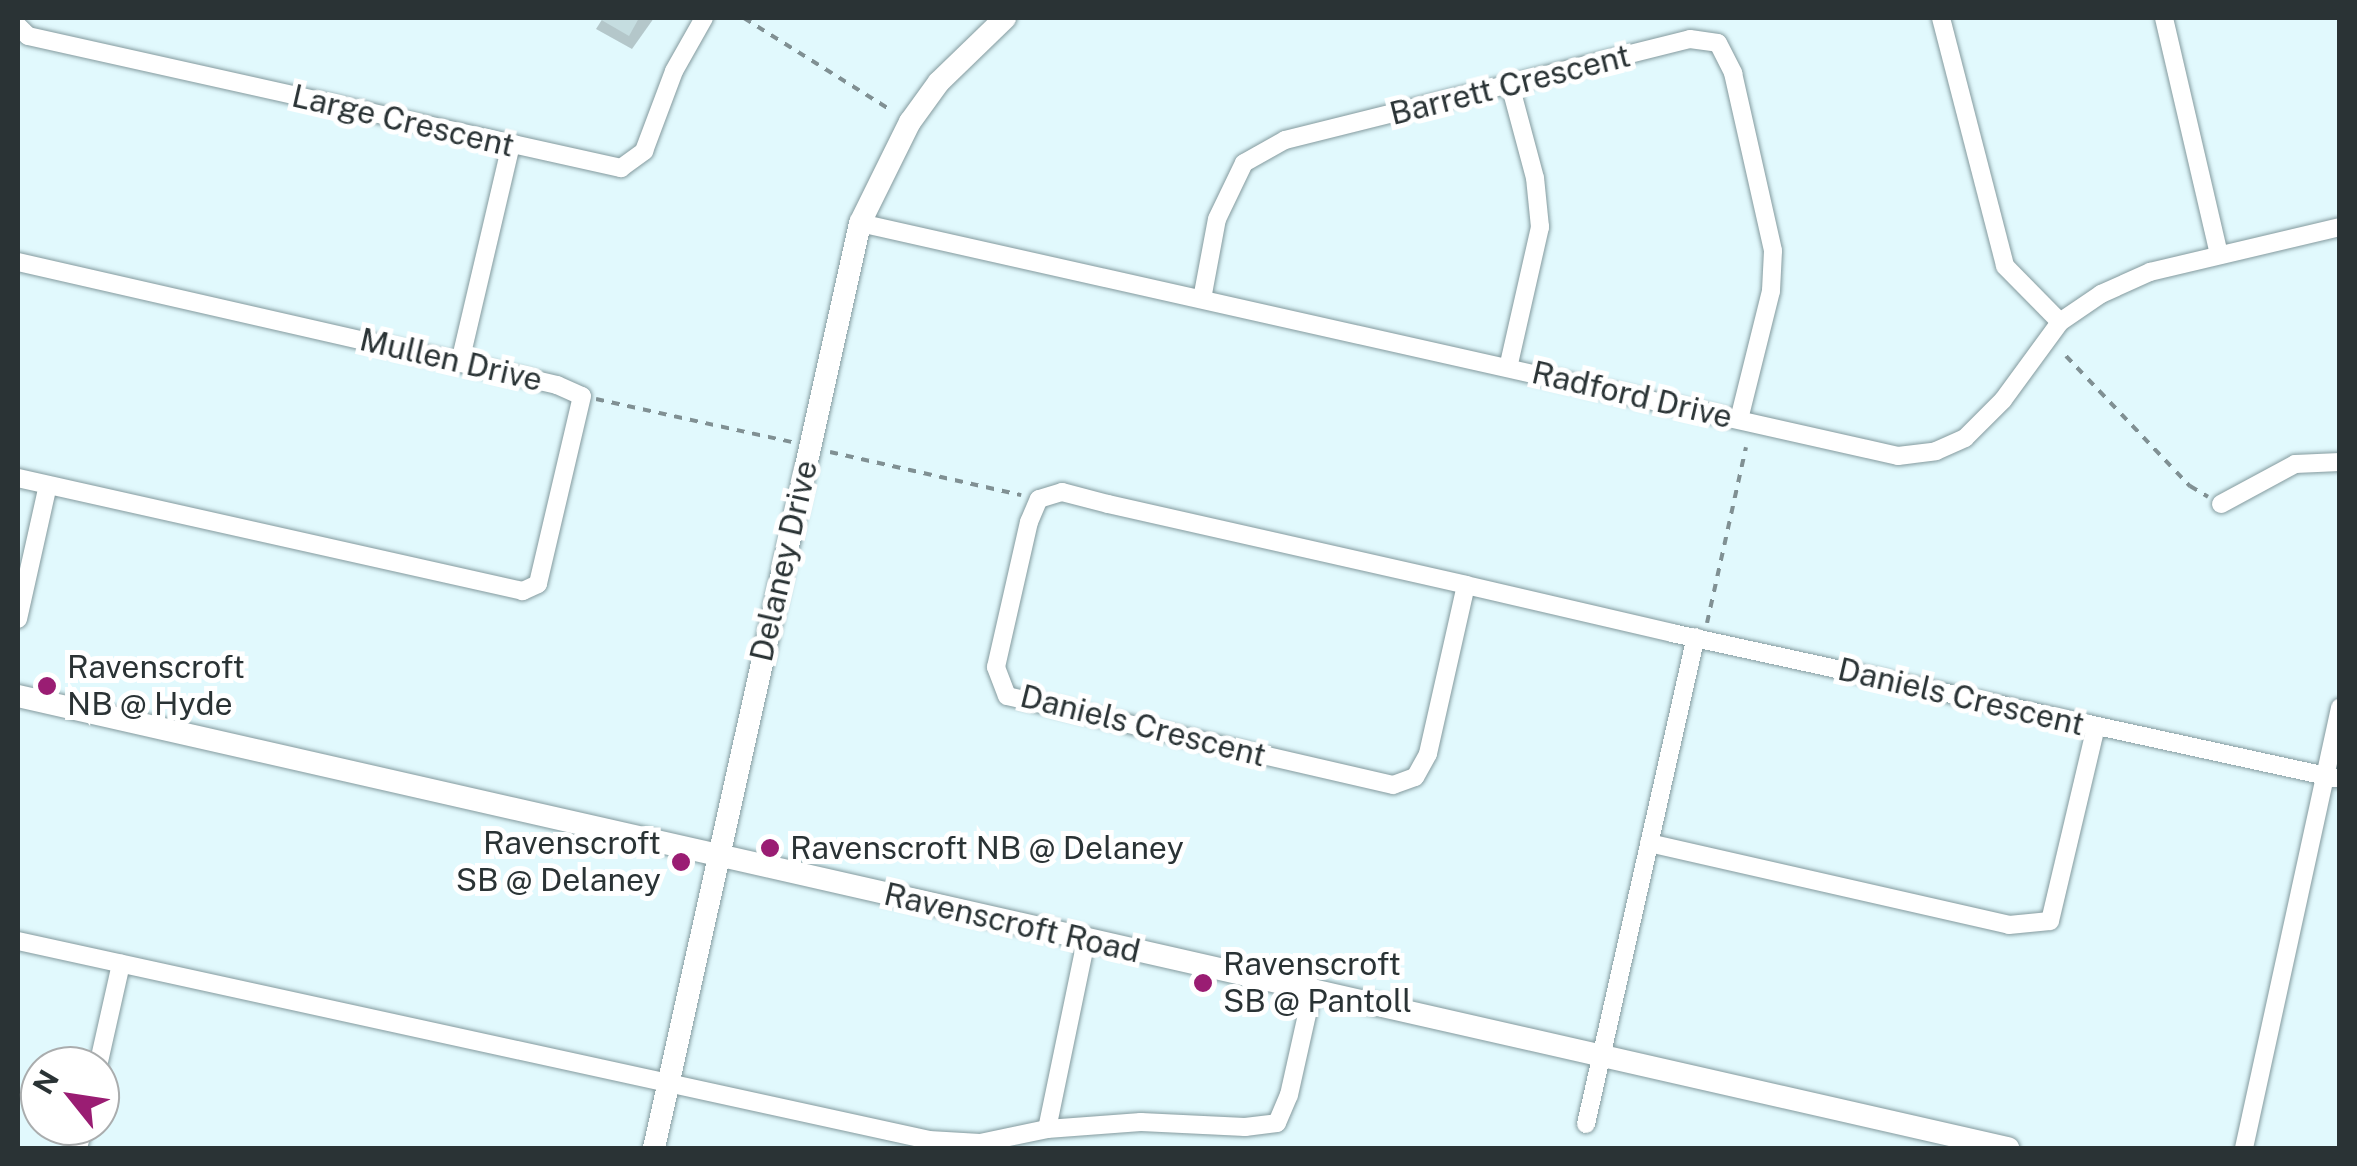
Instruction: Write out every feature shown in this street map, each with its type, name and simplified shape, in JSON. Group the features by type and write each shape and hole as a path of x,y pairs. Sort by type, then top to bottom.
{"street":[{"name":"Large Crescent","path":"18,26 28,36 620,168 644,151 674,71 704,18"},
{"name":"Delaney Drive","path":"654,1148 860,223 910,122 939,82 1006,18"},
{"path":"1941,18 2006,266 2060,322"},
{"path":"2164,18 2218,254"},
{"name":"Barrett Crescent","path":"1202,299 1216,219 1244,164 1285,140 1690,39 1718,44 1732,72 1774,251 1771,291 1739,419"},
{"path":"1508,368 1540,227 1535,178 1510,85"},
{"path":"460,362 511,145"},
{"name":"Radford Drive","path":"860,223 1898,456 1936,451 1966,438 2003,400 2060,322 2101,294 2150,272 2340,228"},
{"name":"Mullen Drive","path":"18,262 557,385 582,396 538,584 523,591 18,478"},
{"path":"2221,504 2295,464 2340,462"},
{"path":"18,619 48,485"},
{"name":"Daniels Crescent","path":"1466,585 1428,754 1415,777 1393,786 1008,696 996,666 1029,522 1040,499 1062,492 2096,728 2332,777"},
{"path":"1586,1124 1696,638"},
{"name":"Ravenscroft Road","path":"18,696 2008,1148"},
{"path":"2244,1148 2332,777 2340,707"},
{"path":"1648,844 2009,926 2040,924 2050,921 2096,728"},
{"path":"18,941 929,1140 980,1143 1047,1129 1141,1122 1245,1127 1277,1123 1289,1095 1313,988"},
{"path":"1047,1129 1086,941"},
{"path":"103,1046 121,964"}],"path":[{"path":"744,18 910,122"},
{"path":"2066,356 2190,486 2221,504"},
{"path":"1696,638 1706,624 1746,447"}],"building":[{"path":"598,18 639,18 629,36"}],"place":[{"name":"Ravenscroft NB @ Hyde","path":"47,686"},
{"name":"Ravenscroft NB @ Delaney","path":"770,848"},
{"name":"Ravenscroft SB @ Delaney","path":"681,862"},
{"name":"Ravenscroft SB @ Pantoll","path":"1203,983"}]}
